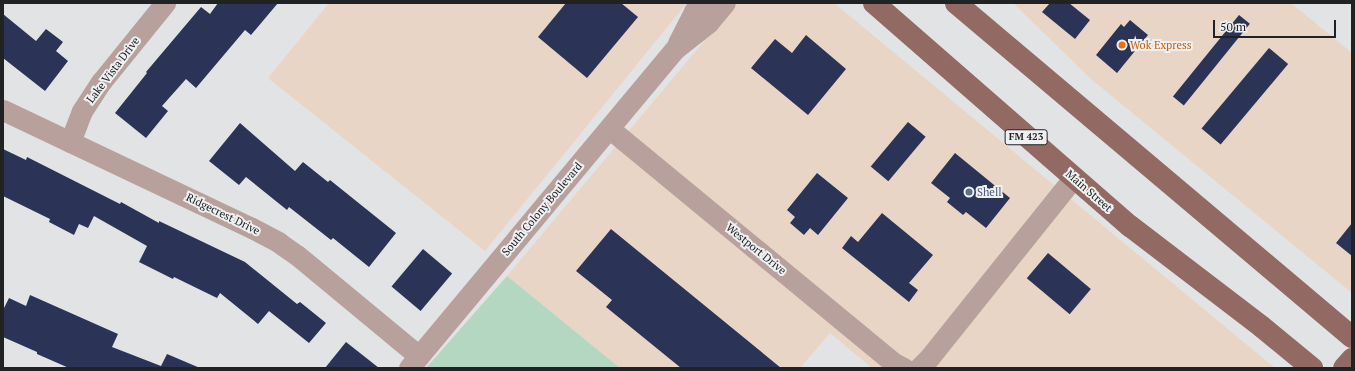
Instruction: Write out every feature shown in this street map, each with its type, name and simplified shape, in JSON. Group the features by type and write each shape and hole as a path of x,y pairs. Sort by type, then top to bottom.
{"main road":[{"name":"Main Street","path":"874,3 1073,178 1130,226 1262,327 1312,368"},
{"path":"956,3 1352,337"},
{"path":"1344,368 1352,359"}],"street":[{"name":"Lake Vista Drive","path":"70,142 82,111 101,82 165,3"},
{"name":"South Colony Boulevard","path":"414,362 610,129 675,49 694,11 700,3"},
{"name":"South Colony Boulevard","path":"675,49 708,23 725,3"},
{"name":"Ridgecrest Drive","path":"3,110 252,228 278,242 298,256 414,362"},
{"name":"Westport Drive","path":"610,129 894,363 904,368"},
{"path":"919,368 929,358 1073,178"}],"shaded area":[{"path":"329,3 687,3 485,251 268,78"},
{"path":"736,3 834,3 1275,368 872,368 830,333 800,368 620,368 507,276"},
{"path":"1013,3 1291,3 1352,53 1352,293 1091,79"}],"green space":[{"path":"507,276 620,368 426,368"}],"building":[{"path":"218,3 278,3 251,35 245,30 196,88 186,79 162,106 168,111 146,138 115,113 147,73 146,72 201,7 210,14"},
{"path":"566,3 621,3 638,17 587,78 538,37"},
{"path":"1050,3 1069,3 1090,20 1075,39 1042,12"},
{"path":"3,14 36,41 46,29 63,42 56,51 68,61 45,91 3,58"},
{"path":"1239,15 1250,24 1184,105 1173,97"},
{"name":"Wok Express","path":"1130,20 1148,35 1117,73 1096,55 1121,24 1124,27"},
{"path":"806,35 846,69 808,115 751,68 775,39 792,53"},
{"path":"1269,48 1288,64 1221,145 1202,128"},
{"path":"908,122 926,137 888,181 871,166"},
{"path":"240,123 295,171 303,162 328,182 330,180 396,233 369,267 333,238 331,240 289,207 287,210 246,177 239,185 209,161"},
{"path":"3,149 26,160 27,157 120,204 121,202 159,223 159,221 245,262 297,304 300,302 326,323 309,343 269,311 258,324 220,293 217,298 139,262 147,246 94,216 88,228 79,224 74,235 49,222 50,219 3,196"},
{"path":"955,153 1010,198 986,228 966,212 963,215 947,202 950,198 931,183"},
{"path":"817,173 848,198 818,235 810,228 804,235 790,223 795,217 787,210"},
{"path":"882,213 933,255 909,283 918,290 909,302 842,248 851,236 858,242"},
{"path":"1352,223 1352,256 1336,243"},
{"path":"611,229 781,368 681,368 606,307 612,300 576,271"},
{"path":"423,249 452,273 421,311 392,287"},
{"path":"1048,253 1091,289 1070,314 1027,278"},
{"path":"30,295 118,334 112,347 161,366 167,354 200,368 69,368 3,337 3,310 9,298 26,306"},
{"path":"346,342 379,368 325,368"}],"place":[{"name":"Wok Express","path":"1122,45"},
{"name":"Shell","path":"969,192"}]}
